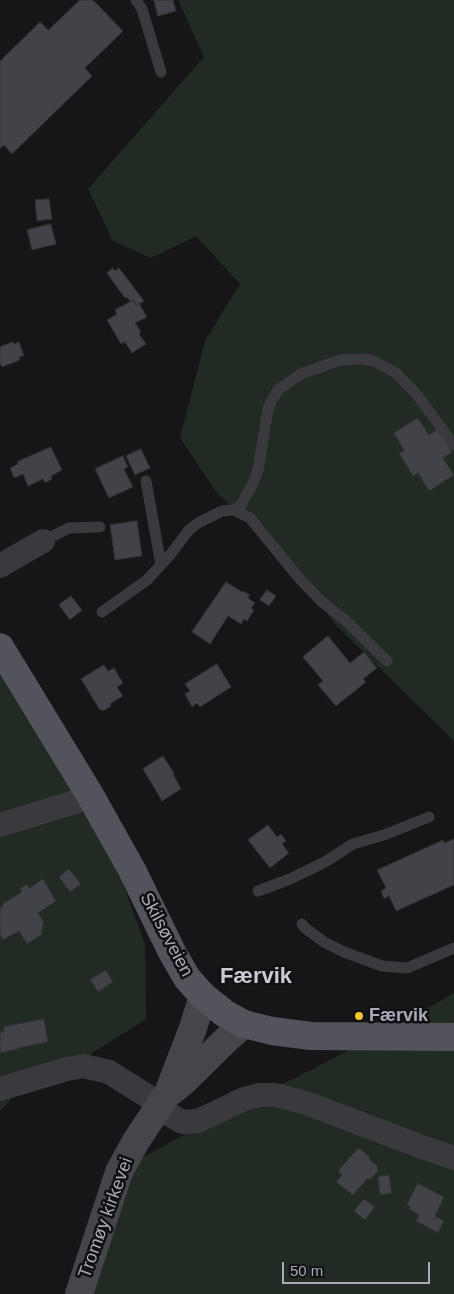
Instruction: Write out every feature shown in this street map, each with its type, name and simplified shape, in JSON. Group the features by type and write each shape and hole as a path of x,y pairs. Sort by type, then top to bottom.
{"main road":[{"name":"Skilsøveien","path":"0,647 90,795 132,870 200,1005 224,1013 237,1030 272,1031 311,1036 454,1037"},
{"name":"Tromøy kirkevei","path":"79,1294 120,1172 136,1141 164,1099 194,1028 200,1005"},
{"name":"Tromøy kirkevei","path":"164,1099 237,1030"}],"street":[{"path":"0,566 43,541"},
{"path":"0,825 81,800 90,795"},
{"path":"0,1089 67,1069 84,1066 109,1072 152,1099 164,1099 167,1113 182,1122 198,1121 244,1099 259,1095 276,1095 306,1103 454,1158"}],"lane":[{"path":"136,0 142,9 161,72"},
{"path":"234,510 241,506 258,470 268,409 272,398 279,389 301,374 340,360 374,362 396,373 418,396 454,445"},
{"path":"146,481 161,565"},
{"path":"102,612 147,580 198,522 222,510 234,510 250,518 299,578 321,601 387,661"},
{"path":"43,541 69,528 100,527"},
{"path":"258,892 316,866 353,844 384,836 429,817"},
{"path":"302,924 324,942 344,952 382,966 407,968 454,948"}],"shaded area":[{"path":"178,0 454,0 454,741 336,625 276,550 217,493 180,438 205,341 240,284 196,236 151,258 113,241 88,189 204,57"},
{"path":"0,656 105,835 145,944 146,1019 78,1062 13,1097 0,1111"},
{"path":"454,993 454,1294 77,1294 113,1174 214,1118 315,1068"}],"building":[{"path":"80,0 93,0 123,31 85,68 92,76 12,154 4,145 0,149 0,61 40,22 48,30"},
{"path":"154,0 173,0 176,11 158,16"},
{"path":"49,199 52,219 37,221 35,200"},
{"path":"51,224 56,244 32,250 27,230"},
{"path":"113,268 115,271 119,268 144,301 136,305 134,300 130,301 127,297 125,298 107,273"},
{"path":"134,300 136,305 139,303 147,317 135,323 141,332 139,334 146,344 132,353 125,342 121,344 107,320 117,314 115,310"},
{"path":"13,342 14,344 19,342 24,356 19,357 20,360 2,367 0,363 0,347"},
{"path":"418,418 429,435 438,429 452,452 443,458 454,475 429,491 418,473 413,476 399,453 404,450 394,433"},
{"path":"51,447 62,470 51,476 52,479 45,483 43,479 28,486 23,474 14,478 10,468 18,464 17,462"},
{"path":"141,449 150,468 135,475 126,456"},
{"path":"123,456 128,467 124,469 133,487 109,498 95,469"},
{"path":"137,521 142,556 115,560 110,525"},
{"path":"226,582 250,595 248,598 255,603 251,608 254,610 247,621 244,619 241,624 228,616 210,644 192,632"},
{"path":"267,590 276,596 269,606 260,600"},
{"path":"71,596 82,610 70,620 59,605"},
{"path":"328,636 350,663 364,652 377,668 363,679 366,682 336,706 318,685 323,681 303,657"},
{"path":"217,664 231,687 200,707 197,703 192,707 185,694 190,691 185,684"},
{"path":"104,665 108,671 114,668 123,683 117,687 123,696 103,711 102,709 100,710 81,679"},
{"path":"163,756 174,773 181,789 162,801 143,769"},
{"path":"268,825 277,837 281,834 286,841 282,844 289,853 270,868 248,840"},
{"path":"454,839 454,885 396,911 389,896 384,899 381,891 386,888 377,870 443,840 444,843"},
{"path":"69,869 81,884 70,892 59,877"},
{"path":"43,879 56,901 38,913 44,922 41,935 27,944 19,931 3,940 0,935 0,908 3,906 2,904 22,892 20,889 27,884 29,888"},
{"path":"106,970 113,982 98,992 90,980"},
{"path":"44,1019 48,1042 0,1053 0,1032 4,1032 3,1027"},
{"path":"359,1148 370,1157 369,1159 378,1166 379,1170 370,1180 368,1178 353,1195 336,1182 342,1175 338,1171"},
{"path":"389,1175 392,1193 380,1195 378,1177"},
{"path":"418,1183 444,1197 435,1216 444,1221 438,1233 416,1221 419,1215 409,1209 410,1206 407,1205"},
{"path":"364,1199 375,1207 365,1220 354,1211"}],"place":[{"name":"Færvik","path":"359,1016"}],"district":[{"name":"Færvik","path":"256,977"}]}
